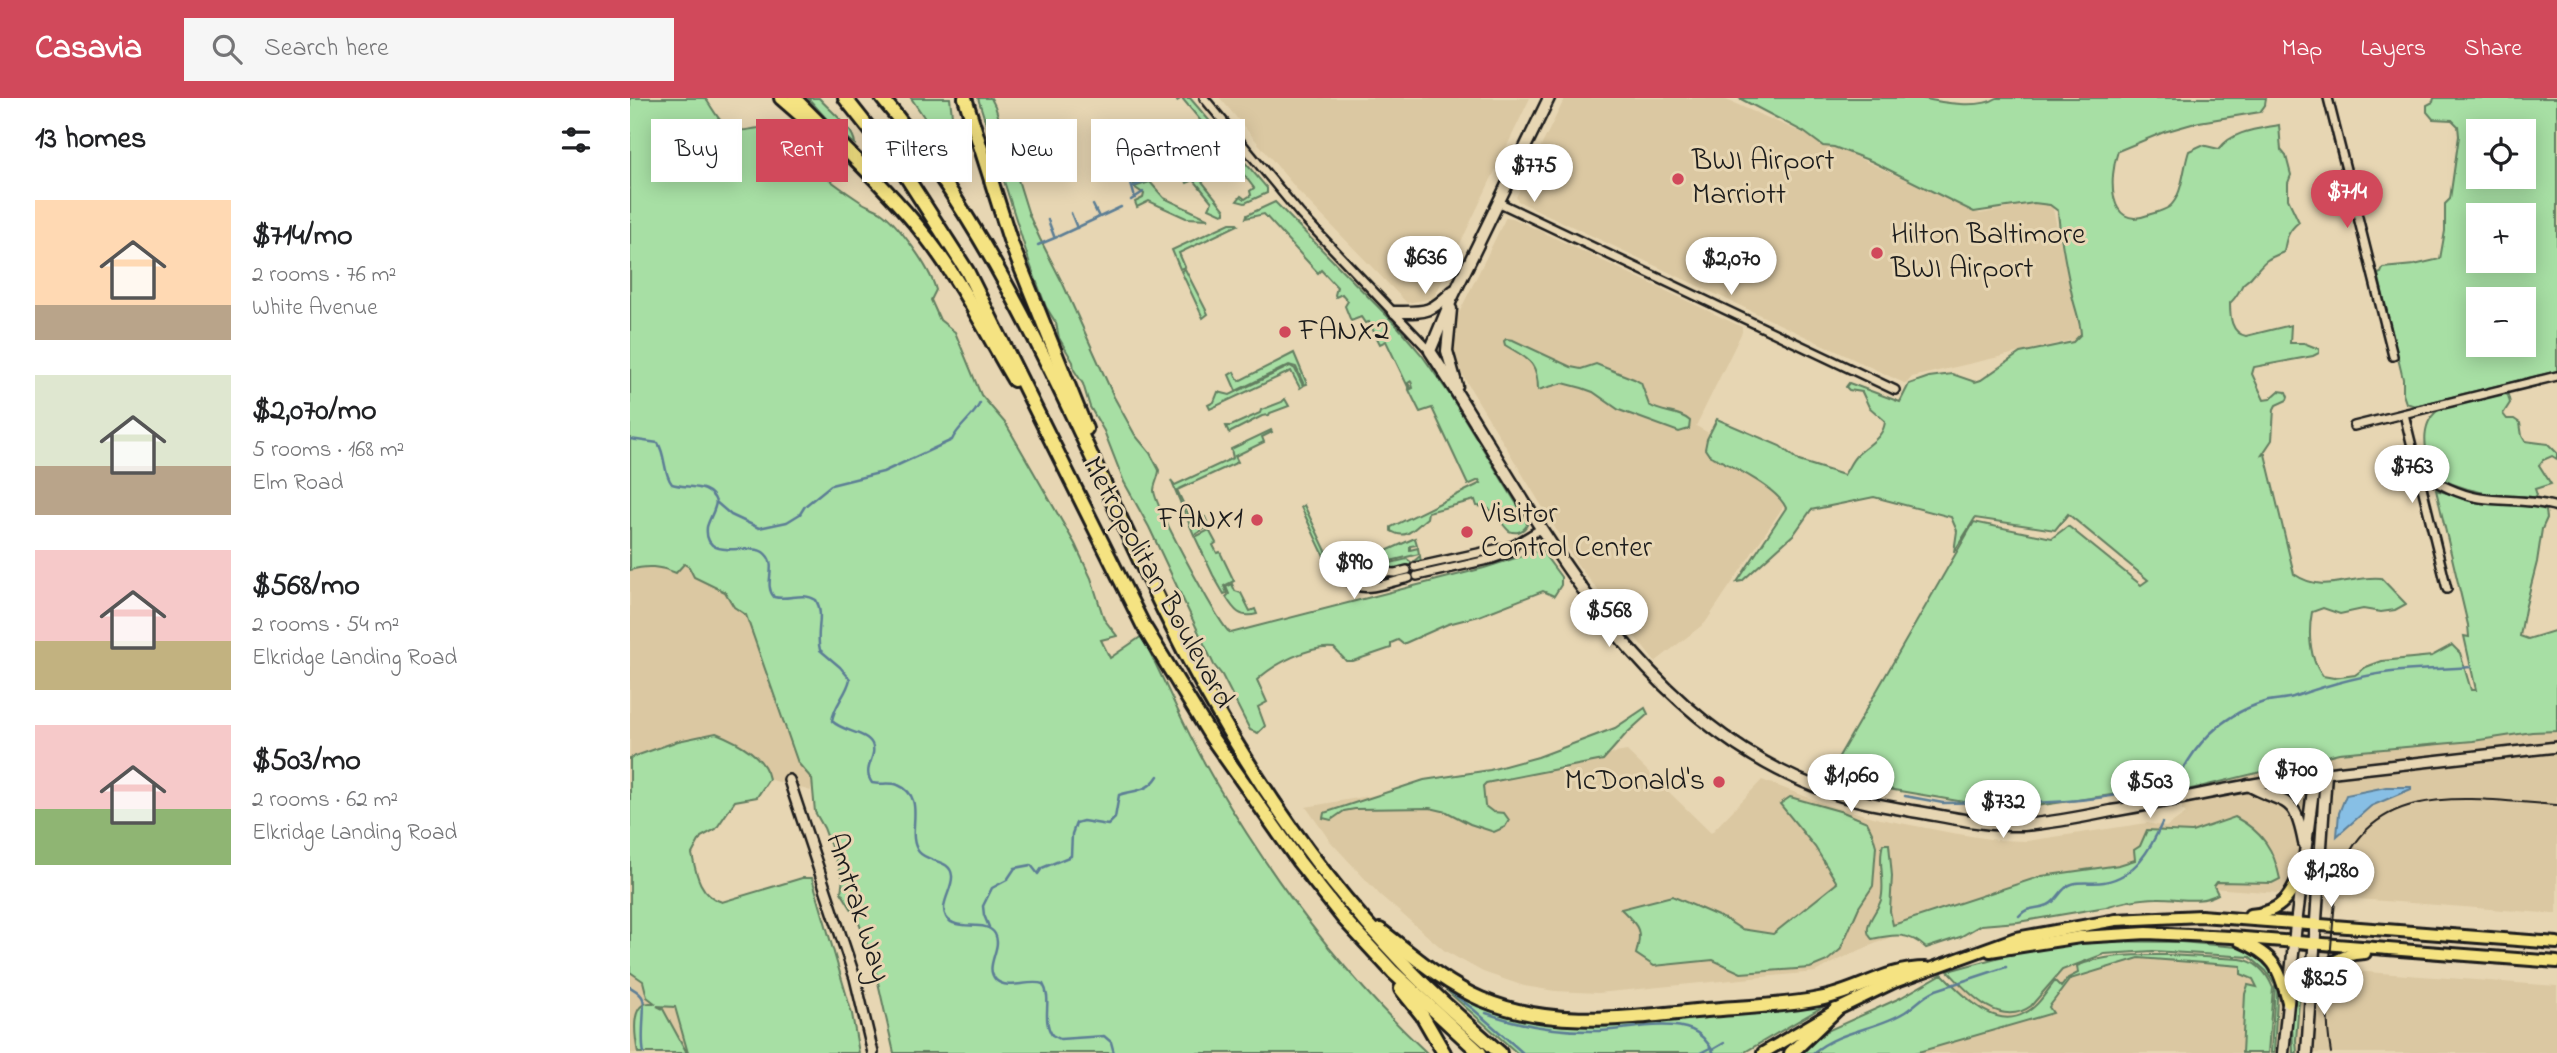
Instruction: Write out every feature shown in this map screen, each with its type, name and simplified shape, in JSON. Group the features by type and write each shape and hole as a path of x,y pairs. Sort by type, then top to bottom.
{"highway":[{"path":"781,98 807,119"},
{"path":"794,98 815,119"},
{"name":"Metropolitan Boulevard","path":"845,98 902,170 961,260 1002,337 1055,451 1143,625 1212,738 1299,862 1368,944 1422,1001 1480,1053"},
{"name":"Metropolitan Boulevard","path":"882,98 937,170 992,257 1027,323 1165,613 1228,729 1311,855 1355,910 1402,963 1500,1053"},
{"path":"965,98 1011,243 1137,552"},
{"path":"848,153 890,195 945,262 1055,451"},
{"path":"1355,910 1448,982 1493,1004 1551,1018 1605,1019 1810,1001 1847,991 1895,972 1926,969"},
{"path":"1368,944 1382,967 1422,1015 1444,1053"},
{"path":"1791,1053 1836,1010"}],"main road":[{"path":"1549,98 1452,298 1430,351 1596,609 1629,649 1678,700 1741,749 1770,766 1831,793 1869,803 1993,824 2021,825 2077,817 2321,774"},
{"path":"1394,312 1426,312 1458,286"},
{"path":"1452,298 1446,339 1460,397"},
{"path":"2283,1053 2305,847 2321,774"},
{"path":"2307,1053 2321,774"},
{"path":"2248,786 2280,797 2292,807 2300,822 2305,847"},
{"path":"2221,918 2259,914 2276,908 2289,896 2303,867"},
{"path":"1763,1053 1836,1010 1926,969 2016,938 2096,922 2169,916 2221,918 2557,943"},
{"path":"1984,951 2120,934 2231,937 2557,962"},
{"path":"2231,937 2263,951 2270,957 2279,971 2288,1002"},
{"path":"2310,998 2323,972 2339,958 2357,953 2405,951"}],"street":[{"path":"1204,98 1292,205 1430,351"},
{"path":"2328,98 2393,356"},
{"path":"1500,203 1895,390"},
{"path":"2354,426 2557,376"},
{"path":"2404,414 2447,589"},
{"path":"2418,472 2456,491 2478,498 2526,501 2557,507"},
{"path":"1412,573 1382,572 1348,560 1341,551 1349,580 1360,589 1372,588 1412,573 1514,545 1542,528"},
{"path":"2321,774 2557,747"},
{"name":"Amtrak Way","path":"789,780 855,978 873,1053"}],"shaded area":[{"path":"1220,98 1530,98 1434,298 1407,303 1300,193 1245,128 1245,119 1238,119"},
{"path":"1565,98 1722,98 1980,214 2051,200 2081,338 1912,377 1906,384 1518,201 1516,197"},
{"path":"1506,217 1742,327 1742,332 1696,426 1795,481 1791,495 1705,623 1655,662 1577,564 1455,363 1453,347 1458,315"},
{"path":"668,548 753,610 812,775 811,791 761,777 630,767 630,557"},
{"path":"2557,728 2557,914 2198,887 1905,931 1815,972 1598,993 1524,986 1483,972 1445,951 1380,895 1330,841 1306,807 1627,751 1711,833 1762,780 1828,805 1880,819 1997,840 2027,841 2147,823 2166,827 2186,813 2182,810 2183,791 2339,753 2499,737"},
{"path":"2116,957 2243,963 2557,986 2557,1053 1813,1053 1949,986 2070,960"},
{"path":"630,965 666,996 701,1053 630,1053"}],"green space":[{"path":"630,98 705,98 720,119 651,119 651,182 742,182 742,130 756,129 756,182 832,182 881,212 905,237 933,281 936,290 931,300 940,320 955,332 981,395 1006,424 1075,544 1091,578 1104,619 1117,636 1101,640 1110,658 1142,636 1204,763 1284,889 1366,991 1427,1053 894,1053 873,960 857,918 841,892 843,879 824,828 815,812 812,779 798,763 746,615 734,607 725,592 694,577 689,567 684,564 676,573 653,567 630,570"},
{"path":"808,98 819,98 839,119 827,119"},
{"path":"911,98 950,98 952,119 925,119"},
{"path":"978,98 991,98 995,106 999,119 986,119 986,124"},
{"path":"1182,98 1190,98 1208,119 1199,119"},
{"path":"1739,98 1922,98 1971,104 1997,98 2266,98 2260,112 2199,122 2164,132 2118,151 2113,174 2114,198 2125,215 2135,218 2161,211 2169,207 2177,196 2189,151 2202,145 2219,149 2238,135 2279,125 2281,150 2286,156 2291,175 2288,199 2299,222 2288,235 2284,252 2265,261 2243,284 2230,303 2231,319 2237,332 2246,336 2291,325 2290,343 2304,343 2319,349 2319,353 2254,367 2252,374 2264,400 2270,399 2279,391 2286,392 2288,397 2274,409 2272,440 2262,455 2265,454 2294,574 2305,580 2326,584 2381,578 2406,604 2395,610 2381,612 2363,609 2340,614 2323,608 2312,612 2310,637 2312,654 2318,669 2323,676 2334,678 2355,675 2382,661 2432,656 2452,645 2460,653 2471,690 2476,690 2464,636 2469,637 2468,625 2436,490 2475,501 2540,507 2546,511 2547,518 2542,529 2520,636 2528,639 2557,630 2557,731 2339,753 2183,791 2184,784 2164,787 2161,780 2139,791 2029,807 1993,807 1888,789 1830,772 1974,522 2052,538 2068,526 2141,585 2148,580 2068,514 2055,530 1975,518 1954,552 1957,531 1951,517 1874,497 1811,510 1794,534 1742,581 1737,582 1786,508 1773,492 1763,485 1709,455 1705,449 1707,439 1717,419 1780,446 1799,461 1844,475 1856,456 1882,432 1885,421 1869,407 1862,392 1846,387 1849,383 1900,402 1909,384 1929,377 1952,374 1975,382 2020,353 2073,342 2081,334 2065,264 2058,211 2050,205 2034,203 1974,212 1871,161 1834,147 1823,146 1804,132"},
{"path":"2434,98 2557,98 2557,371 2415,406 2406,403 2403,394 2403,379 2378,274 2383,268 2440,259 2445,231 2445,204 2450,199 2459,136 2458,126 2452,120 2433,119 2427,112 2427,105 2433,102"},
{"path":"848,129 854,138 855,144 848,139"},
{"path":"1245,162 1267,188 1267,193 1245,203 1237,201 1241,196 1245,199 1251,195 1250,191 1254,188 1245,176"},
{"path":"1004,182 1019,182 1029,215 1114,397 1159,470 1154,491 1165,518 1199,585 1231,633 1484,568 1541,550 1561,577 1561,585 1554,596 1543,591 1479,616 1448,624 1403,644 1398,640 1391,643 1391,648 1353,661 1346,661 1334,648 1314,649 1293,657 1257,680 1267,702 1258,707 1265,726 1258,733 1250,730 1222,675 1214,665 1149,527 1124,482 1104,431 1090,407 1083,384 1059,338 1056,323 1046,307"},
{"path":"1150,182 1164,198 1209,219 1186,218 1149,201 1137,207 1135,202 1143,198 1144,194 1134,187"},
{"path":"1196,182 1202,182 1225,213 1209,208 1212,202"},
{"path":"1275,202 1398,327 1421,354 1450,395 1526,519 1527,525 1523,529 1517,532 1509,531 1493,511 1477,506 1475,500 1428,512 1427,518 1406,534 1391,531 1391,527 1481,483 1479,480 1468,485 1432,408 1420,412 1409,390 1413,388 1411,381 1408,383 1411,388 1409,389 1386,341 1380,344 1369,322 1365,323 1361,317 1351,321 1345,306 1348,301 1342,294 1336,297 1335,295 1337,287 1321,270 1318,273 1264,214 1246,218 1247,215"},
{"path":"1230,223 1238,225 1179,253 1185,267 1180,269 1172,250"},
{"path":"1185,269 1208,314 1203,318 1181,271"},
{"path":"1506,339 1571,367 1581,369 1596,364 1634,379 1641,383 1649,405 1686,418 1690,421 1689,429 1679,432 1619,410 1593,392 1563,383 1538,390 1534,367 1526,358 1505,345"},
{"path":"1294,353 1307,384 1304,385 1296,367 1289,365 1236,391 1229,375 1234,372 1239,381"},
{"path":"1290,366 1295,369 1303,386 1300,388 1291,371 1210,409 1208,405 1214,402 1218,392 1230,395"},
{"path":"2502,393 2508,395 2510,403 2503,414 2507,419 2520,423 2525,441 2548,444 2557,453 2557,459 2552,456 2539,465 2551,484 2535,489 2537,495 2534,498 2480,492 2455,485 2430,473 2425,438 2433,415 2440,409"},
{"path":"1285,399 1289,406 1229,433 1226,426 1260,413 1261,410"},
{"path":"1271,430 1272,432 1262,437 1264,442 1235,456 1238,462 1177,490 1192,522 1205,517 1209,526 1194,535 1171,480 1175,485 1233,458 1231,449"},
{"path":"1304,505 1326,551 1335,549 1339,564 1336,576 1333,575 1301,507"},
{"path":"1209,530 1216,543 1213,545 1217,553 1220,552 1234,581 1224,586 1227,593 1224,594 1195,537"},
{"path":"1415,538 1417,545 1410,546 1410,550 1418,548 1419,554 1386,562 1379,546 1384,552"},
{"path":"1376,546 1386,564 1407,559 1412,563 1420,556 1421,563 1399,569 1386,569 1360,556 1348,557 1346,554 1359,548 1361,552"},
{"path":"1232,584 1235,591 1241,593 1250,611 1255,609 1257,614 1242,614 1232,606 1226,597 1229,594 1226,587"},
{"path":"1645,708 1648,714 1603,760 1486,783 1483,786 1485,806 1493,812 1504,813 1509,820 1505,827 1494,832 1447,812 1430,808 1355,809 1344,811 1331,820 1323,818 1324,813 1424,780 1490,770 1538,757 1615,728"},
{"path":"716,733 756,756 769,779 757,797 735,801 716,829 701,837 692,854 700,883 709,895 722,902 802,878 812,878 852,1014 859,1053 688,1053 675,1007 657,1006 663,1009 687,1053 638,1053 635,1026 638,1011 648,1003 656,1004 647,997 643,981 630,972 630,758 678,741"},
{"path":"1790,797 1867,822 1872,832 1876,846 1873,886 1859,907 1840,950 1827,961 1810,968 1741,973 1713,960 1654,966 1636,954 1638,928 1621,909 1672,896 1741,929 1773,934 1837,883 1815,847 1780,804"},
{"path":"2235,817 2253,829 2266,843 2280,879 2272,883 2217,882 2214,886 2218,894 2203,899 2145,899 2018,922 1981,925 1960,937 1926,948 1907,937 1894,935 1872,939 1869,934 1870,920 1881,900 1883,844 1889,844 1892,876 1890,911 1893,925 2042,876 2119,865 2135,860 2134,850 2140,846 2147,830 2192,832"},
{"path":"2085,941 2181,942 2248,948 2268,961 2278,980 2274,1053 2271,1053 2275,985 2266,971 2250,957 2153,951 2104,954 2062,970 2031,1006 2019,1012 2007,1013 1985,1005 1948,971 2026,950"},
{"path":"2167,955 2240,959 2251,962 2260,969 2273,988 2268,1053 2242,1053 2245,994 2248,985 2257,987 2253,979 2241,974 2241,966 2139,958 2070,979 2049,1007 2053,1013 1915,1053 1798,1053 1827,1031 1900,998 1942,974 1990,1014 2013,1017 2034,1007 2055,981 2061,987 2068,978 2078,973 2077,966 2110,957"},
{"path":"2296,973 2301,975 2297,1053 2293,1053 2292,1020"},
{"path":"1435,980 1529,1019 1822,1003 1824,1006 1743,1053 1517,1053"}],"water":[{"path":"2386,787 2411,789 2371,806 2337,836 2339,813 2346,795"}],"waterway":[{"path":"1130,182 1135,198"},
{"path":"1132,187 1143,182"},
{"path":"1131,200 1143,192"},
{"path":"1093,205 1099,217"},
{"path":"1059,236 1121,207"},
{"path":"1071,213 1077,228"},
{"path":"1048,220 1054,236"},
{"path":"1038,245 1057,237"},
{"path":"716,502 731,515 759,528 787,522 800,514 805,506 831,485 883,472 952,440 980,403"},
{"path":"630,439 658,443 672,484 704,489 713,496 716,502 707,527 712,545 763,552 770,562 770,586 774,597 806,596 816,600 820,612 820,650 850,679 832,721 865,737 872,744 873,753 868,772 872,783 898,785 912,798 915,844 919,852 951,871 952,881 944,907 946,917 957,924 991,929 995,934 997,945 991,969 996,980 1006,985 1043,984 1047,996 1047,1022 1052,1035 1060,1039 1104,1036 1111,1042 1114,1053"},
{"path":"2176,785 2199,745 2221,724 2247,709 2373,675 2471,667"},
{"path":"989,927 983,906 992,888 1007,880 1015,868 1031,865 1038,874 1042,868 1071,856 1072,834 1076,823 1083,821 1108,825 1115,818 1119,795 1145,788 1158,776"},
{"path":"2020,803 2098,798 2176,783"},
{"path":"1905,796 1943,803 1994,802"},
{"path":"2019,916 2029,909 2051,903 2072,884 2104,882 2125,874 2141,860 2162,823"},
{"path":"1813,1053 1835,1039 1894,1018 1936,990 2006,967"},
{"path":"630,987 643,999 644,1053"},
{"path":"1444,987 1523,1053"},
{"path":"1486,1013 1528,1025 1570,1030 1682,1027 1699,1034 1714,1053"},
{"path":"1712,1050 1724,1043"},
{"path":"1700,1053 1710,1048"}],"tram line":[{"path":"2331,1053 2328,994 2334,906 2340,877 2354,845 2375,822 2401,809 2430,801 2494,800 2557,805"}],"place":[{"name":"BWI Airport Marriott","path":"1678,179"},
{"name":"Hilton Baltimore BWI Airport","path":"1877,253"},
{"name":"FANX2","path":"1285,332"},
{"name":"FANX1","path":"1257,520"},
{"name":"Visitor Control Center","path":"1467,532"},
{"name":"McDonald's","path":"1719,782"}]}
